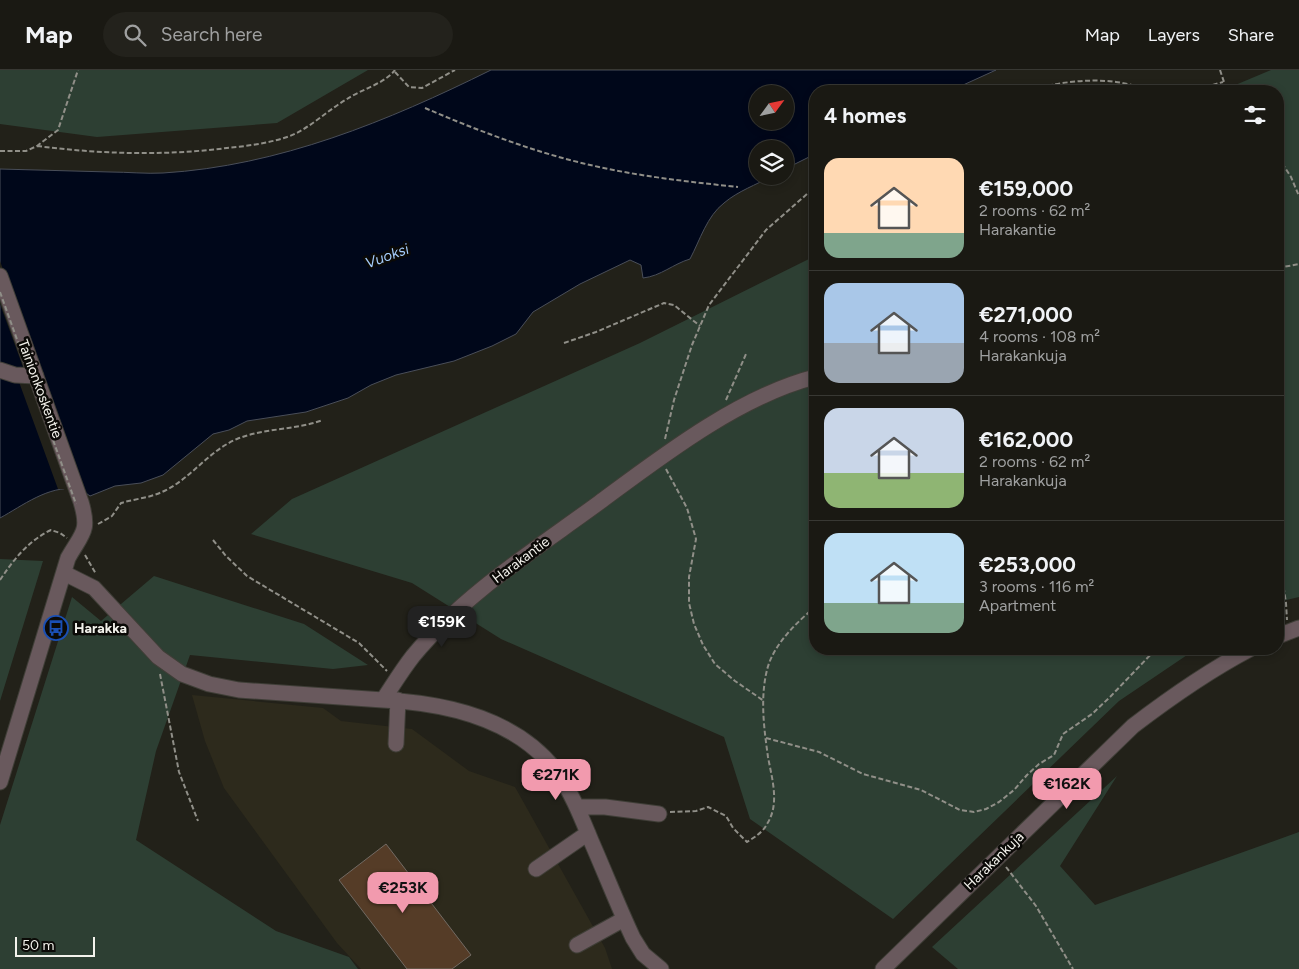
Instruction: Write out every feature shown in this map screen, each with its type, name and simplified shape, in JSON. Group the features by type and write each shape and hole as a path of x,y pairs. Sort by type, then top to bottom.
{"street":[{"name":"Tainionkoskentie","path":"0,276 86,525"},
{"path":"0,370 15,375 36,376"},
{"name":"Harakantie","path":"390,700 396,679 414,655 452,615 504,572 661,458 718,421 761,396 809,378"},
{"path":"0,782 64,574 72,542 84,533 86,525"},
{"path":"64,574 94,588 158,657 182,674 209,684 239,690 390,700 458,710 513,733 536,750 556,772 577,808 624,919 643,954 660,969"},
{"name":"Harakankuja","path":"883,969 1133,726 1178,691 1240,655"},
{"path":"390,700 396,744"},
{"path":"577,808 605,807 659,814"},
{"path":"536,870 588,833"},
{"path":"578,945 624,919"}],"path":[{"path":"0,151 26,151 38,146 58,130 78,70"},
{"path":"38,146 92,153 151,154 202,152 252,145 291,135 329,109 384,80 395,71 408,87 422,88 455,70"},
{"path":"1220,70 1224,85"},
{"path":"1057,85 1113,81 1131,85"},
{"path":"1212,85 1223,82"},
{"path":"425,108 482,132 597,166 685,182 738,187"},
{"path":"1284,166 1299,196"},
{"path":"665,438 674,400 709,305 766,230 809,192"},
{"path":"1284,267 1299,264"},
{"path":"0,292 78,503"},
{"path":"564,343 596,332 664,303 674,305 700,326"},
{"path":"718,421 746,354"},
{"path":"86,525 100,524 112,516 121,503 162,492 182,480 206,458 236,439 310,425 323,420"},
{"path":"661,458 687,508 696,539 689,577 689,603 694,624 703,645 715,664 735,681 764,701"},
{"path":"0,580 14,558 39,536 51,530 60,533 72,542 85,556 100,582"},
{"path":"213,540 226,556 247,576 359,643 396,679"},
{"path":"1284,590 1288,632"},
{"path":"659,814 696,811 708,807 726,816 733,828 748,842 767,825 774,801 774,781 766,738 764,701 767,669 781,642 809,613"},
{"path":"766,738 819,752 863,774 921,790 960,810 974,812 986,809 999,802 1014,790 1027,775 1054,754 1063,734 1092,714 1150,655"},
{"path":"158,657 161,684 179,772 198,821"},
{"path":"997,858 1016,879 1036,906 1073,969"}],"shaded area":[{"path":"192,695 323,708 341,721 412,729 469,771 515,787 605,948 612,969 361,969 337,943 224,788 205,741"}],"green space":[{"path":"0,70 368,70 277,123 97,137 0,124"},
{"path":"1271,70 1299,70 1299,597 1284,601 1284,85 1235,85"},
{"path":"809,259 809,655 1187,655 1119,701 893,919 750,819 724,737 501,639 412,583 251,534 292,499 640,343"},
{"path":"0,559 43,561 0,701"},
{"path":"154,576 304,624 368,665 333,669 190,655 156,751 136,840 276,931 349,957 358,969 0,969 0,825 72,597 101,621"},
{"path":"1117,776 1060,866 1095,905 1299,832 1299,969 958,969 932,947"}],"water":[{"name":"Vuoksi","path":"491,70 996,70 963,85 809,85 809,157 794,164 794,140 749,140 749,185 754,185 735,195 718,208 708,221 690,259 656,275 643,278 641,265 630,260 580,284 533,312 516,334 492,346 454,361 396,375 371,385 348,398 306,412 247,421 229,430 213,434 163,475 141,483 115,486 90,496 78,489 56,490 36,498 0,518 0,374 26,384 20,369 0,368 0,169 157,173 206,169 291,151 413,107"}],"pier":[{"path":"0,261 85,496 77,491 58,489 19,382 26,384 20,368 23,367 0,304"}],"building":[{"path":"386,844 471,955 452,969 407,969 339,880"}],"place":[{"name":"Harakka","path":"56,628"}]}
